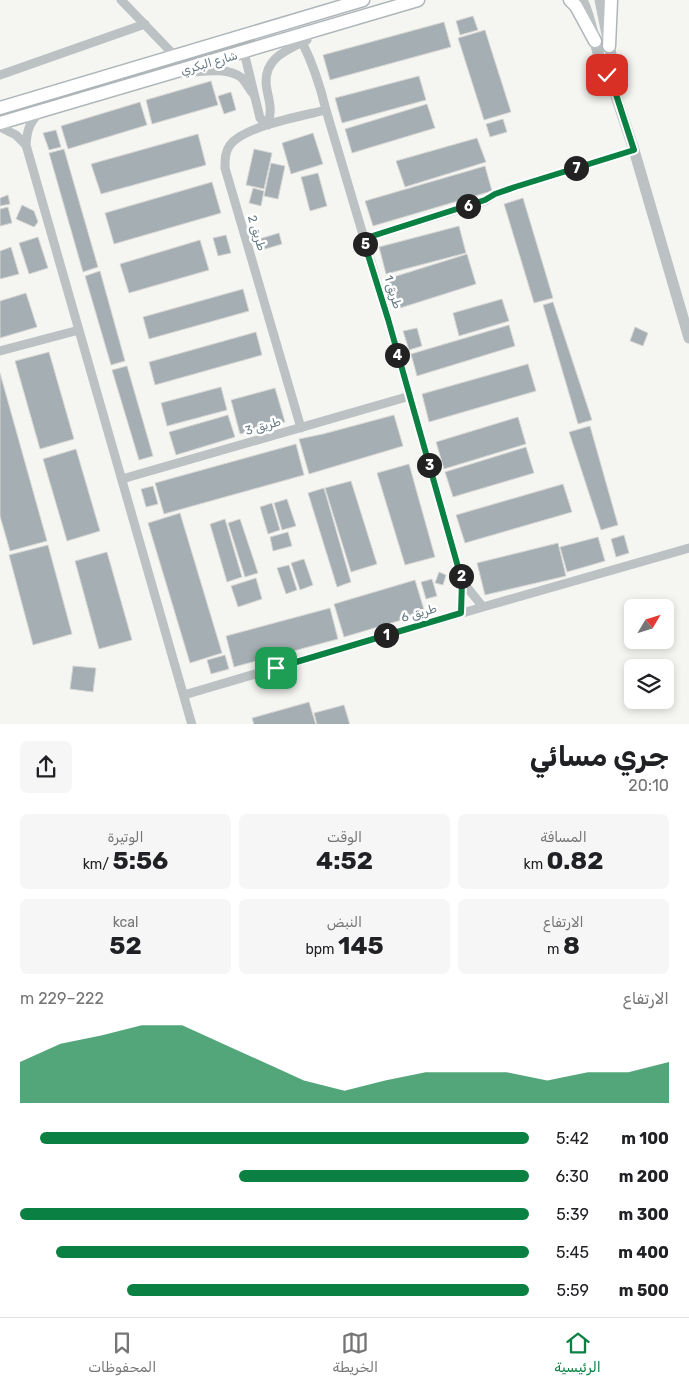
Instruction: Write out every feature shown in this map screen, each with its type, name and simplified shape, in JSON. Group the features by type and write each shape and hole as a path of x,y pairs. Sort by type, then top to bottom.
{"main road":[{"name":"شارع البكري","path":"0,108 363,0"},
{"name":"شارع البكري","path":"0,125 41,110 172,74 418,0"},
{"path":"570,0 576,6 595,42"},
{"path":"609,46 611,0"},
{"path":"244,52 246,44 250,40 290,28 316,15"}],"street":[{"path":"121,0 175,56"},
{"path":"582,0 634,150 689,338"},
{"path":"600,0 614,69 612,82"},
{"path":"0,76 145,24"},
{"path":"244,52 260,118 268,125 272,112 265,78 268,67 277,56 335,25"},
{"name":"طريق 1","path":"302,42 313,64 462,581 461,613"},
{"path":"172,74 218,71 232,73 242,78 254,95"},
{"path":"41,110 26,132 26,145 192,724"},
{"name":"طريق 2","path":"301,428 225,168 226,152 241,135 268,125 326,110"},
{"path":"0,125 16,135 26,145"},
{"path":"363,239 485,200 495,194 515,187 634,150"},
{"path":"0,351 79,330"},
{"name":"طريق 3","path":"122,479 410,396"},
{"name":"طريق 6","path":"184,696 461,613 689,548"},
{"name":"طريق 1","path":"462,581 484,607"}],"building":[{"path":"473,16 478,30 460,35 456,21"},
{"path":"444,22 451,47 330,80 323,55"},
{"path":"485,30 511,112 484,120 458,38"},
{"path":"419,76 426,100 342,123 335,98"},
{"path":"211,81 218,105 152,124 146,100"},
{"path":"231,92 236,110 224,114 218,96"},
{"path":"140,102 147,125 68,149 61,126"},
{"path":"427,104 435,128 352,153 345,129"},
{"path":"503,119 507,132 490,137 486,124"},
{"path":"56,130 61,147 49,150 43,133"},
{"path":"313,133 323,164 291,174 282,143"},
{"path":"198,134 206,165 101,194 91,164"},
{"path":"477,138 486,162 405,187 396,161"},
{"path":"64,149 98,267 83,272 49,153"},
{"path":"254,149 272,153 264,189 246,185"},
{"path":"271,163 285,166 278,199 264,196"},
{"path":"485,166 492,191 373,226 365,201"},
{"path":"318,173 327,206 310,211 301,177"},
{"path":"212,182 221,213 114,244 105,213"},
{"path":"253,188 264,191 261,206 249,203"},
{"path":"8,195 10,204 0,206 0,198"},
{"path":"523,198 553,298 534,303 504,204"},
{"path":"22,205 34,211 38,222 34,227 16,219"},
{"path":"8,207 12,223 0,226 0,209"},
{"path":"459,226 466,253 386,274 379,247"},
{"path":"279,233 282,244 262,250 259,239"},
{"path":"226,235 231,253 218,256 213,238"},
{"path":"38,237 48,268 29,274 19,243"},
{"path":"200,240 209,270 129,293 120,264"},
{"path":"11,247 19,274 0,279 0,251"},
{"path":"467,254 476,284 397,309 387,279"},
{"path":"100,271 125,361 111,365 85,276"},
{"path":"243,289 249,311 149,339 143,317"},
{"path":"26,293 37,327 0,338 0,301"},
{"path":"502,299 509,321 459,336 453,313"},
{"path":"553,302 592,420 578,424 543,305"},
{"path":"509,325 515,346 417,376 411,354"},
{"path":"635,327 648,333 643,346 630,341"},
{"path":"417,328 422,346 409,350 403,331"},
{"path":"256,332 262,355 155,385 149,362"},
{"path":"49,352 74,439 40,449 15,361"},
{"path":"528,364 536,391 429,422 422,394"},
{"path":"127,366 153,456 139,460 112,370"},
{"path":"0,373 47,541 10,551 0,516"},
{"path":"221,387 227,410 167,426 161,403"},
{"path":"275,388 285,422 240,434 231,400"},
{"path":"228,415 235,437 176,455 169,432"},
{"path":"394,415 403,446 309,474 299,439"},
{"path":"518,417 526,444 444,469 436,442"},
{"path":"590,426 618,525 601,530 569,432"},
{"path":"296,444 304,475 164,514 155,483"},
{"path":"526,447 534,473 453,497 445,472"},
{"path":"76,449 100,531 67,541 43,459"},
{"path":"409,464 435,557 405,565 377,473"},
{"path":"351,481 377,564 351,572 325,488"},
{"path":"563,484 572,512 465,543 456,515"},
{"path":"153,486 158,504 146,507 141,489"},
{"path":"324,488 351,582 337,587 308,493"},
{"path":"287,499 296,526 282,530 274,503"},
{"path":"272,503 280,530 268,534 260,507"},
{"path":"180,513 222,653 190,663 148,523"},
{"path":"225,519 242,577 227,582 210,524"},
{"path":"240,519 258,573 245,577 228,523"},
{"path":"288,532 292,546 273,551 270,537"},
{"path":"624,535 629,553 616,557 611,539"},
{"path":"598,537 605,561 567,572 560,547"},
{"path":"558,543 566,576 485,595 477,563"},
{"path":"48,545 72,634 33,645 9,555"},
{"path":"107,552 132,640 99,649 75,561"},
{"path":"304,559 313,585 300,590 291,563"},
{"path":"289,565 297,590 286,594 277,568"},
{"path":"439,572 446,575 443,585 435,583"},
{"path":"256,578 262,599 238,607 231,586"},
{"path":"432,579 437,596 426,599 421,582"},
{"path":"415,580 425,613 344,637 334,604"},
{"path":"330,608 338,639 234,667 226,636"},
{"path":"225,655 229,669 211,674 207,660"},
{"path":"73,666 96,668 93,692 70,689"},
{"path":"309,702 316,724 254,724 252,718"},
{"path":"344,705 350,724 317,724 314,713"}],"route":[{"path":"276,668 461,613 462,581 388,319 363,239 485,200 495,194 515,187 634,150 612,82 607,75"}]}
